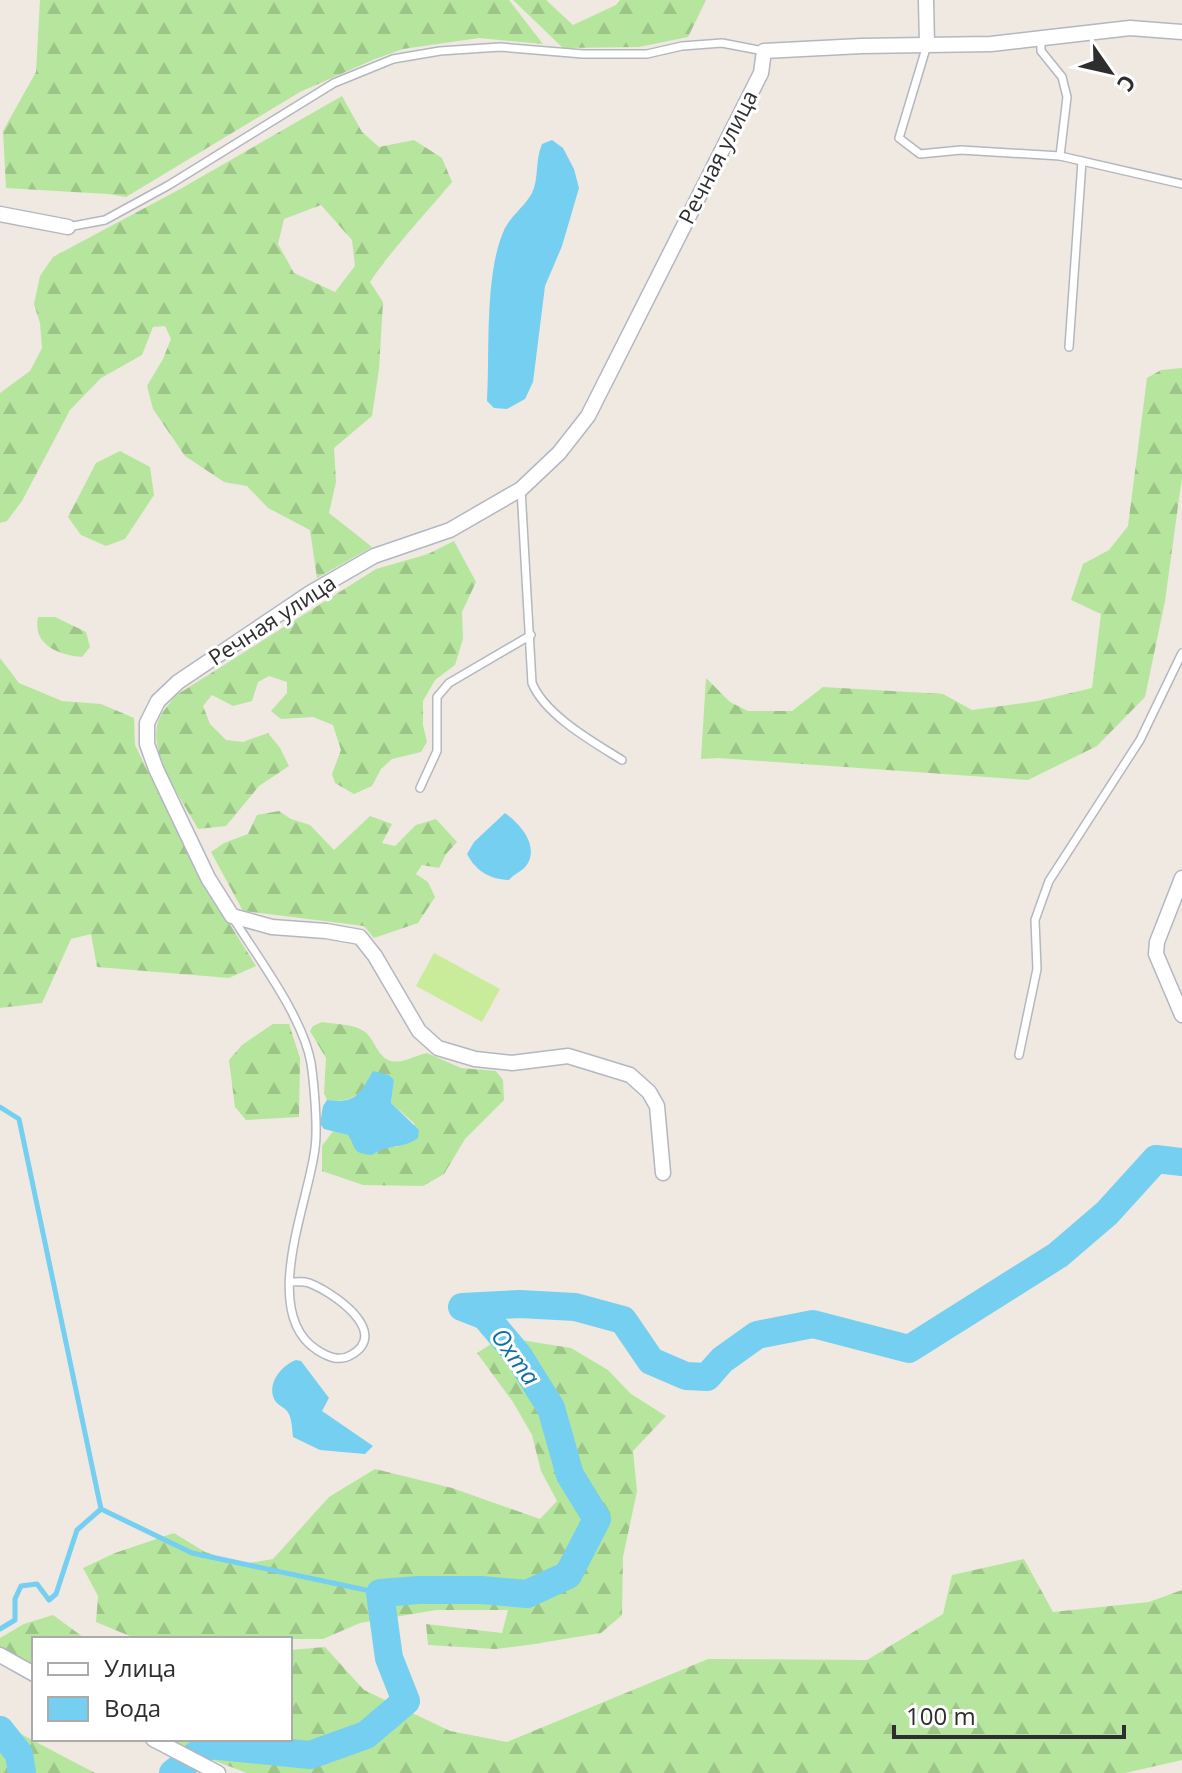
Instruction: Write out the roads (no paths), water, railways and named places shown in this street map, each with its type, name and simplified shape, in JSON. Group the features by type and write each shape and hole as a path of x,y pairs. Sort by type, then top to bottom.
{"street":[{"path":"926,0 927,45"},
{"path":"764,51 991,44 1130,28 1182,32"},
{"name":"Речная улица","path":"232,916 202,866 147,744 147,723 158,701 178,682 310,593 374,556 450,530 521,489 559,453 588,416 761,73 764,51"},
{"path":"0,214 68,227"},
{"path":"1182,878 1157,942 1156,954 1182,1015"},
{"path":"232,916 272,927 360,937 375,956 419,1031 438,1048 475,1059 512,1063 568,1056 630,1075 649,1092 657,1106 663,1173"},
{"path":"0,1655 32,1673"},
{"path":"157,1741 218,1773"}],"lane":[{"path":"1041,40 1041,51 1062,77 1067,97 1060,156"},
{"path":"68,227 105,220 169,185 334,83 393,59 440,51 500,47 583,54 647,54 682,46 722,43 764,51"},
{"path":"927,45 899,138 920,154 961,150 1060,156 1182,184"},
{"path":"1069,347 1082,161"},
{"path":"521,489 532,683 538,697 586,738 622,760"},
{"path":"420,788 437,751 437,697 449,683 531,635"},
{"path":"1019,1055 1037,969 1035,920 1049,881 1140,740 1182,653"},
{"path":"232,916 284,1000 311,1061 316,1147 293,1251 291,1282 290,1307 298,1331 310,1345 326,1356 339,1359 360,1347 364,1328 359,1317 312,1284 291,1282"}],"water":[{"path":"552,140 563,148 574,169 579,188 562,246 545,286 533,382 525,399 507,409 494,408 487,401 489,312 498,246 505,228 532,193 542,144"},
{"path":"505,813 522,829 531,849 526,866 509,880 484,873 467,854 474,842"},
{"path":"373,1071 389,1075 394,1080 391,1103 419,1130 418,1138 412,1142 372,1155 358,1151 348,1135 324,1129 320,1124 327,1100 345,1100 356,1095"},
{"path":"296,1360 301,1361 329,1398 322,1411 373,1446 365,1454 320,1450 293,1437 289,1414 276,1402 272,1390 280,1372"}],"waterway":[{"path":"0,1107 19,1119 101,1509 192,1553 380,1593"},
{"name":"Охта","path":"173,1773 209,1745 310,1755 366,1735 406,1701 389,1658 380,1593 481,1590 527,1594 568,1575 597,1519 570,1475 551,1408 518,1355 485,1316 462,1307 520,1304 575,1307 623,1320 651,1361 686,1376 707,1377 722,1360 757,1335 813,1324 909,1349 1058,1255 1107,1213 1156,1159 1182,1162"},
{"path":"0,1629 15,1620 15,1599 21,1586 37,1584 49,1600 56,1594 77,1530 101,1509"},
{"name":"Охта","path":"0,1730 19,1754 22,1773"}]}
